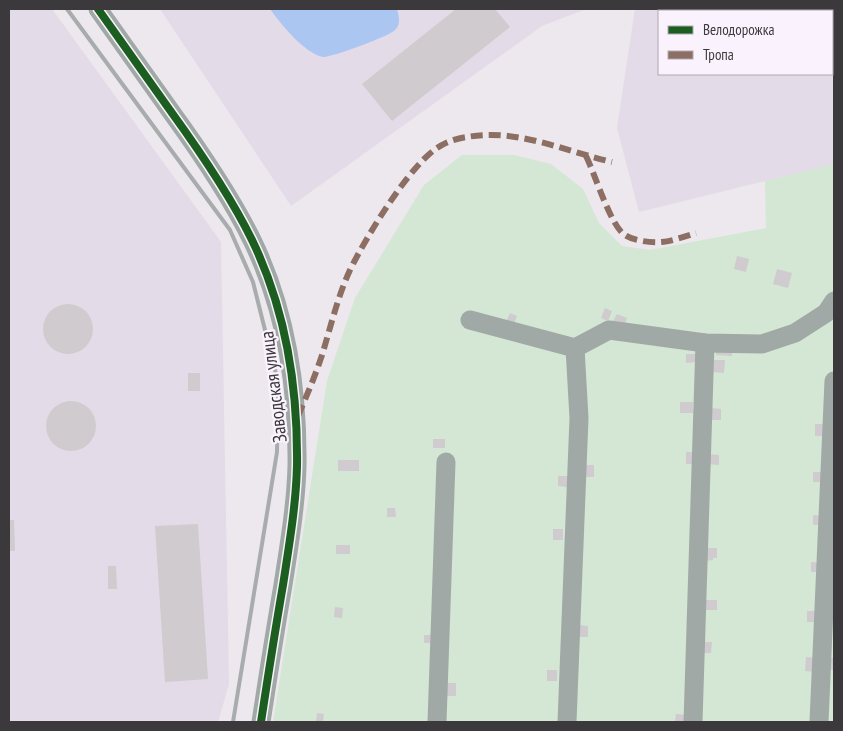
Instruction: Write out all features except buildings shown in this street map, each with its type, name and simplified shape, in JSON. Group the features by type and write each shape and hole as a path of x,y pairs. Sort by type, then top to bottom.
{"street":[{"name":"Заводская улица","path":"98,9 201,153 232,202 252,239 268,275 281,320 291,372 296,421 297,468 290,540 261,722"},
{"path":"470,320 575,348 609,330 705,342 762,344 795,333 831,314"},
{"path":"693,722 705,342"},
{"path":"567,722 579,418 575,348"},
{"path":"820,722 834,381"},
{"path":"437,722 446,462"}],"shaded area":[{"path":"9,9 52,9 221,242 229,684 218,722 9,722"},
{"path":"160,9 586,9 542,26 291,206"},
{"path":"635,9 834,9 834,164 639,212 617,128"}],"green space":[{"path":"462,155 514,155 551,164 583,189 599,223 622,246 650,250 766,228 765,181 834,164 834,722 273,722 327,381 355,298 424,185"}],"water":[{"path":"270,9 397,9 399,23 395,30 383,37 323,57 308,50 301,44"}],"railway":[{"path":"67,9 230,230 253,282 278,382 277,452 233,722"}],"marked path":[{"path":"298,416 323,352 338,300 350,270 390,202 417,166 430,153 451,141 486,135 522,138 612,162"},
{"path":"586,156 614,222 625,235 638,240 658,242 671,241 696,233"}],"cycle path":[{"path":"98,9 194,143 234,207 264,267 274,294 288,350 297,437 294,511 261,722"}]}
